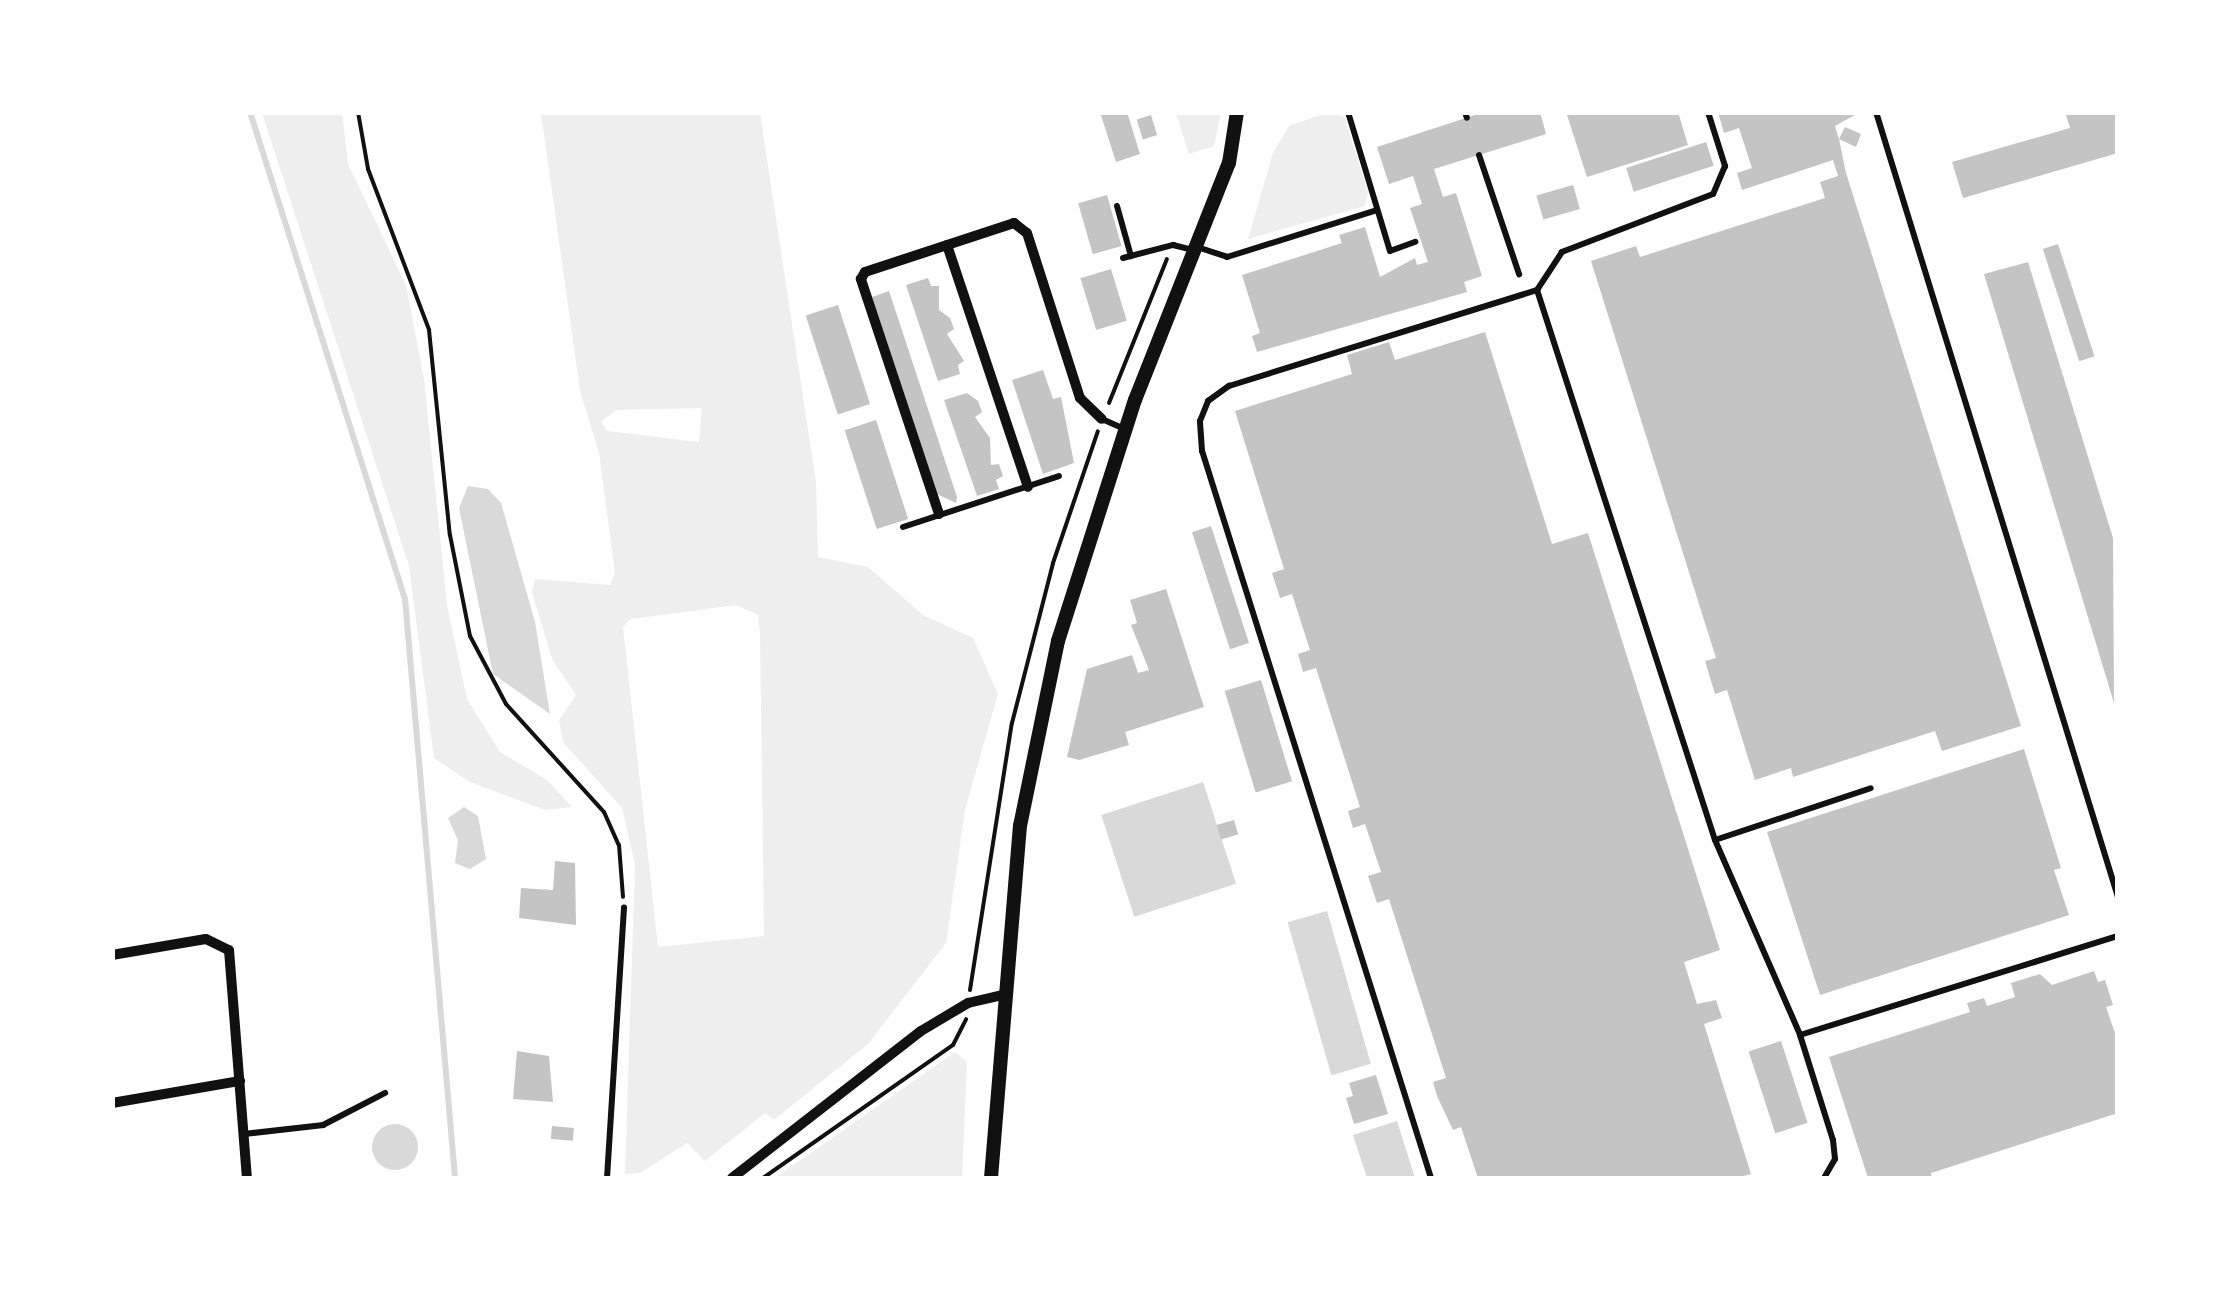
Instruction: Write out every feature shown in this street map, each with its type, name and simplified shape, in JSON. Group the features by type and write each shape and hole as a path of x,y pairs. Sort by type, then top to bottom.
{"street":[{"path":"991,1178 1002,995 1020,826 1042,711 1075,580 1126,429 1229,163 1239,113"},
{"path":"938,514 861,280 864,272 1014,223 1026,233 1080,398 1102,419"},
{"path":"948,245 1028,487"},
{"path":"112,954 206,939 230,950 247,1178"},
{"path":"732,1178 968,1002 1002,995"},
{"path":"112,1102 240,1082"}],"lane":[{"path":"1348,112 1390,250 1415,242"},
{"path":"1431,1178 1202,452 1200,421 1208,401 1229,386 1537,290 1562,252 1712,194 1726,166 1708,112"},
{"path":"1876,112 2118,897"},
{"path":"1480,155 1520,274"},
{"path":"1117,206 1127,257 1173,246 1227,257 1377,210"},
{"path":"1537,290 1716,840 1800,1034 1833,1140 1835,1159 1824,1178"},
{"path":"1102,419 1126,429"},
{"path":"903,527 1058,476"},
{"path":"1716,840 1871,788"},
{"path":"607,1178 624,908"},
{"path":"1800,1034 2118,936"},
{"path":"244,1134 323,1126 385,1093"}],"path":[{"path":"358,112 368,170 429,330 450,535 470,636 506,704 604,812 619,845 624,908"},
{"path":"764,1178 959,1040 1012,722 1053,563 1102,419 1173,246"}],"shaded area":[{"path":"262,113 342,113 348,164 406,285 424,379 447,605 467,699 500,752 547,780 572,807 545,810 470,782 434,758 409,566"},
{"path":"541,113 760,113 816,482 818,557 868,567 923,615 973,638 998,694 965,810 946,943 868,1044 774,1120 765,1113 705,1161 687,1143 640,1173 625,1174 635,864 622,808 563,742 559,720 576,695 552,659 532,592 535,579 610,585 615,573 599,453 580,391","holes":["702,408 699,442 607,431 601,422 616,410","736,605 758,615 760,633 764,936 658,947 623,627 631,619"]},
{"path":"1176,113 1221,113 1214,146 1189,154"},
{"path":"1326,113 1344,116 1368,192 1365,206 1248,239 1273,153 1289,126"},
{"path":"468,486 488,489 501,503 535,622 550,714 493,674 459,508"},
{"path":"1203,782 1236,884 1134,917 1101,815"},
{"path":"464,807 478,816 486,859 470,869 455,863 458,840 448,818"},
{"path":"1327,911 1371,1064 1331,1075 1288,922"},
{"path":"955,1052 967,1062 962,1178 775,1178"},
{"path":"1397,1121 1415,1178 1367,1178 1353,1135"},
{"path":"395,1124 411,1131 418,1147 411,1163 395,1170 379,1163 372,1147 379,1131"}],"building":[{"path":"1100,112 1127,112 1140,154 1116,162"},
{"path":"1484,112 1540,112 1546,134 1434,169 1443,197 1456,193 1482,276 1464,282 1467,292 1257,352 1252,336 1260,333 1242,275 1342,243 1339,235 1365,227 1380,277 1415,258 1417,265 1428,262 1410,208 1422,204 1413,176 1389,184 1377,147"},
{"path":"1566,112 1678,112 1688,145 1587,177"},
{"path":"1718,112 1860,112 1835,126 1846,173 2021,726 1942,751 1935,731 1793,777 1791,768 1755,780 1727,690 1715,694 1705,661 1716,658 1591,261 1636,246 1640,257 1825,198 1820,182 1838,176 1833,160 1742,190 1737,173 1752,168 1739,128 1724,133"},
{"path":"2065,112 2118,112 2118,153 1963,198 1952,162 2070,128"},
{"path":"1151,115 1157,135 1143,139 1137,119"},
{"path":"1845,127 1861,134 1856,147 1839,139"},
{"path":"1706,142 1714,166 1634,192 1626,168"},
{"path":"1573,185 1580,209 1543,220 1536,195"},
{"path":"1107,195 1122,246 1093,254 1078,203"},
{"path":"2058,244 2094,356 2079,361 2043,249"},
{"path":"2028,262 2113,538 2114,703 1984,274"},
{"path":"1111,269 1127,321 1096,330 1080,278"},
{"path":"928,278 931,286 939,286 939,310 950,318 954,329 947,334 964,361 958,365 960,374 938,381 906,285"},
{"path":"889,291 956,503 937,494 872,297"},
{"path":"838,305 870,404 838,414 806,316"},
{"path":"1485,332 1552,544 1588,533 1720,950 1684,962 1697,1004 1716,1000 1722,1018 1704,1024 1751,1174 1736,1178 1478,1178 1461,1127 1453,1130 1437,1096 1433,1082 1446,1078 1389,899 1377,903 1368,876 1381,872 1365,824 1353,828 1348,811 1360,807 1316,668 1303,672 1298,654 1310,650 1292,594 1280,598 1272,573 1284,569 1235,411 1352,374 1347,355 1389,342 1395,360"},
{"path":"1043,370 1053,399 1061,397 1074,463 1043,474 1012,380"},
{"path":"967,393 978,401 982,412 975,417 990,438 991,465 999,464 1003,476 996,480 999,489 977,496 944,400"},
{"path":"876,420 908,519 877,529 845,430"},
{"path":"1211,526 1249,643 1230,649 1192,532"},
{"path":"1166,589 1204,707 1125,732 1129,745 1079,760 1067,757 1087,669 1132,655 1138,673 1149,670 1131,625 1137,623 1130,600"},
{"path":"1261,680 1292,781 1256,792 1225,691"},
{"path":"2024,749 2061,868 2054,870 2069,915 1820,995 1767,832"},
{"path":"1234,820 1238,834 1221,839 1217,825"},
{"path":"555,861 575,863 576,925 519,918 521,888 553,890"},
{"path":"2094,971 2098,982 2105,980 2113,1005 2106,1007 2118,1042 2118,1113 1931,1173 1932,1178 1868,1178 1829,1057 1970,1012 1967,1003 1984,998 1987,1006 2015,997 2011,983 2040,974 2052,985"},
{"path":"1781,1041 1808,1123 1775,1133 1749,1052"},
{"path":"517,1051 549,1056 553,1102 513,1099"},
{"path":"1376,1075 1388,1114 1354,1124 1346,1098 1353,1096 1349,1083"},
{"path":"552,1126 574,1128 573,1141 551,1139"}],"waterway":[{"path":"250,112 405,599 455,1178"}]}
